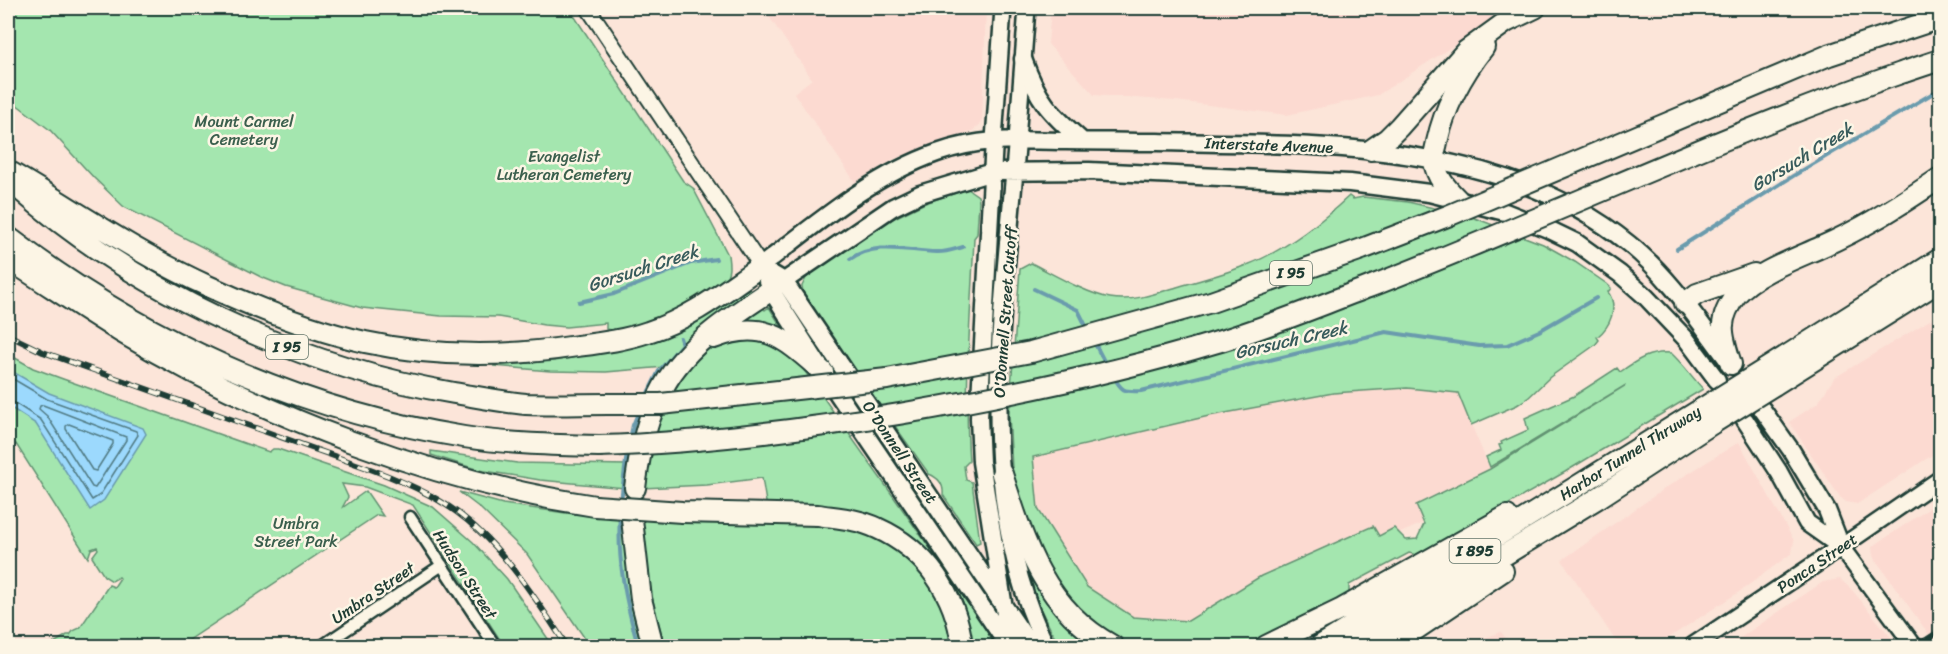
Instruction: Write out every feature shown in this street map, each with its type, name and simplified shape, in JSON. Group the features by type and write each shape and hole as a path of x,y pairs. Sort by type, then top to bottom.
{"highway":[{"path":"1371,150 1399,127 1466,51 1506,22 1535,8"},
{"name":"I 95","path":"8,179 75,233 140,276 196,307 303,353 368,374 424,388 526,404 671,403 887,379 1031,352 1211,302 1362,249 1461,210 1829,55 1941,18"},
{"path":"1458,200 1442,183 1433,159 1440,128 1451,96 1474,60 1506,22"},
{"name":"I 95","path":"8,237 40,261 116,310 185,348 285,390 356,413 416,428 520,444 599,446 738,437 808,429 1040,388 1215,343 1406,272 1718,142 1852,90 1941,60"},
{"path":"8,171 151,257 226,294 316,327 365,342 430,351 480,354 534,353 599,343 648,332 687,315 761,266"},
{"path":"1733,366 1722,336 1724,321 1737,295 1747,285 1779,266 1876,219 1941,177"},
{"path":"8,252 19,266 122,333 222,387 275,411 358,443 483,483 545,499 595,506 682,512 819,515 853,520 876,527 914,550 930,566 953,606 960,627 962,646"},
{"name":"Harbor Tunnel Thruway","path":"1769,377 1941,259"},
{"path":"1685,303 1697,294 1779,266"},
{"name":"Harbor Tunnel Thruway","path":"1355,646 1598,498 1708,415 1769,377 1941,280"},
{"path":"635,488 651,413 670,376 698,344 777,285"},
{"path":"698,344 740,330 760,330 794,347 823,372"},
{"name":"Harbor Tunnel Thruway","path":"1320,646 1630,453 1708,415"},
{"path":"1266,646 1342,609 1561,486 1630,453"},
{"path":"1002,474 1021,534 1039,572 1058,599 1083,626 1113,646"},
{"path":"1391,646 1588,514 1598,498"},
{"path":"632,519 641,598 653,646"}],"main road":[{"name":"O'Donnell Street Cutoff","path":"1003,8 979,418 981,462 1009,646"},
{"name":"O'Donnell Street Cutoff","path":"1027,8 1000,336 999,408 1002,474 1008,530 1018,577 1037,629 1046,646"},
{"path":"1023,59 1033,86 1043,103 1082,141"},
{"name":"Interstate Avenue","path":"761,266 861,191 888,175 937,153 972,142 1017,140 1267,144 1371,150 1433,159 1518,182 1564,201 1606,226 1630,244 1660,274 1733,366"},
{"name":"Interstate Avenue","path":"777,285 893,207 920,194 992,172 1089,171 1350,183 1429,193 1505,212 1577,243 1628,281 1665,316 1687,340 1717,380"},
{"name":"O'Donnell Street","path":"761,266 777,285 1031,646"},
{"name":"O'Donnell Street","path":"777,285 823,372 1009,646"},
{"path":"1762,409 1791,450 1827,510 1841,547 1914,646"},
{"path":"1745,420 1779,472 1808,523 1841,547"},
{"name":"Ponca Street","path":"1693,646 1941,480"}],"street":[{"name":"O'Donnell Street","path":"588,8 761,266"},
{"name":"Hudson Street","path":"410,517 495,646"},
{"name":"Umbra Street","path":"322,646 442,565"}],"shaded area":[{"path":"763,8 986,8 982,123 971,132 894,159 855,182 794,93 812,79"},
{"path":"1051,8 1519,8 1479,29 1378,95 1287,115 1176,101 1094,95 1048,44"},
{"path":"1940,314 1940,450 1857,504 1846,502 1840,497 1789,422 1818,403 1834,378"},
{"path":"1407,388 1458,393 1490,469 1416,505 1423,523 1398,534 1379,536 1372,526 1261,576 1188,621 1133,617 1087,587 1038,509 1032,457 1209,416 1333,393"},
{"path":"1739,442 1794,541 1792,553 1739,592 1656,646 1619,646 1562,560 1670,485"},
{"path":"1940,501 1940,646 1937,646 1873,556 1872,547"},
{"path":"1840,579 1852,590 1898,646 1728,646 1823,582"},
{"path":"1501,632 1512,646 1463,646"}],"green space":[{"path":"8,8 569,8 683,181 693,188 728,255 728,274 715,290 703,299 657,319 614,331 606,329 606,323 566,327 498,317 441,316 362,308 286,287 261,277 124,207 50,130 8,98"},
{"path":"968,189 978,196 979,201 977,234 974,238 969,349 967,405 969,461 964,466 966,480 972,482 980,542 976,544 943,495 940,482 929,474 804,298 802,286 807,276 888,221 925,203"},
{"path":"1349,196 1353,199 1363,197 1408,202 1472,217 1543,244 1575,262 1611,288 1608,292 1613,304 1612,316 1606,328 1597,337 1599,340 1595,345 1550,377 1528,398 1471,425 1458,393 1407,388 1333,393 1209,416 1033,457 1038,509 1087,587 1133,617 1188,621 1261,576 1373,526 1379,536 1394,528 1406,540 1417,539 1424,524 1416,505 1490,469 1626,385 1490,467 1486,457 1501,450 1499,445 1502,444 1501,442 1528,430 1525,418 1574,396 1617,368 1620,372 1650,355 1671,353 1703,389 1425,552 1417,555 1409,553 1349,585 1349,595 1266,641 1253,646 1124,646 1096,630 1046,575 1013,487 1009,414 1020,269 1031,263 1101,296 1119,299 1144,297 1221,274 1261,259 1301,235"},
{"path":"749,289 753,294 665,367 606,372 550,371 493,366 555,361 619,349 693,320"},
{"path":"763,307 765,310 769,307 786,334 742,322"},
{"path":"739,338 773,343 794,359 944,568 918,542 897,528 767,508 762,478 707,485 642,488 657,422 690,363 710,348"},
{"name":"Umbra Street Park","path":"8,354 33,368 63,379 269,452 278,449 384,485 433,507 473,542 507,579 553,646 504,646 413,505 365,487 342,484 348,497 342,508 366,491 383,516 377,515 180,646 49,646 80,628 109,585 114,587 120,578 112,581 104,576 92,557 97,547 91,549 88,558 16,444 8,448"},
{"path":"431,451 517,463 627,465 625,488 540,480 479,470 431,455"},
{"path":"899,472 918,493 981,583 977,586"},
{"path":"459,492 503,504 565,513 566,511 625,518 628,583 633,615 642,646 590,646 527,554 480,508"},
{"path":"642,520 824,524 827,527 850,530 873,537 893,548 912,563 928,581 949,623 953,646 666,646 653,600"},
{"path":"1032,572 1041,594 1064,621 1095,646 1059,646 1039,606 1029,573"},
{"path":"948,574 996,646 972,646 960,597"}],"water":[{"path":"8,369 49,393 143,428 146,434 104,500 90,510 36,424 8,406"}],"waterway":[{"name":"Gorsuch Creek","path":"1677,249 1793,176 1940,89"},
{"name":"Gorsuch Creek","path":"850,259 870,250 891,248 939,252 963,247"},
{"name":"Gorsuch Creek","path":"579,302 614,294 691,263 716,259"},
{"name":"Gorsuch Creek","path":"1034,289 1078,310 1088,330"},
{"name":"Gorsuch Creek","path":"1113,376 1124,390 1141,391 1386,332 1479,346 1507,345 1539,331 1596,298"},
{"path":"646,397 659,371 682,344 680,338"},
{"name":"Gorsuch Creek","path":"1093,340 1106,365"},
{"path":"630,439 640,409"},
{"path":"621,501 627,452"},
{"path":"620,514 623,581 638,646"}],"railway":[{"path":"8,335 43,352 373,470 428,494 466,519 503,556 526,585 567,646"},
{"path":"1917,646 1940,631"}],"park label":[{"name":"Mount Carmel Cemetery","path":"244,130"},
{"name":"Evangelist Lutheran Cemetery","path":"564,165"}]}
